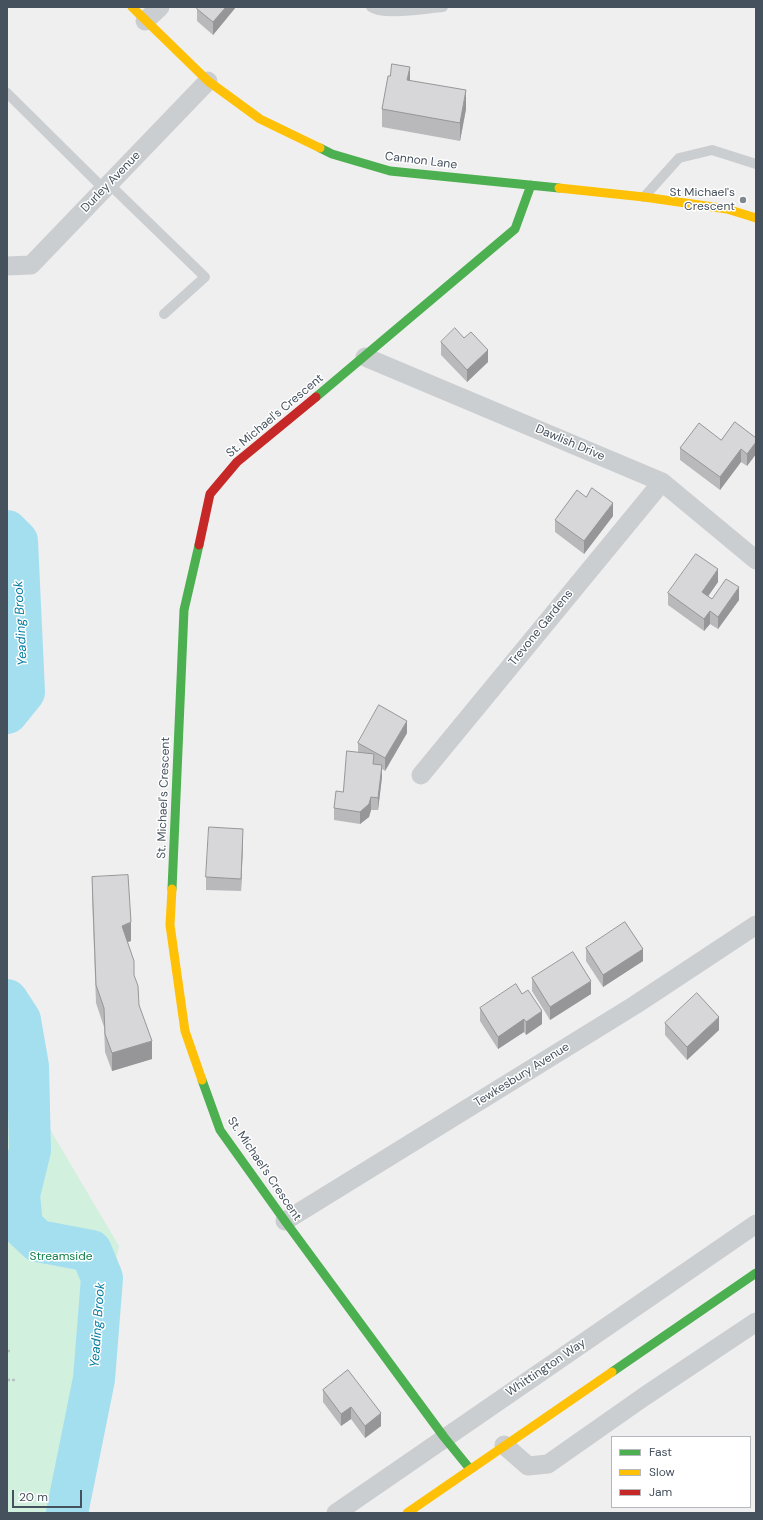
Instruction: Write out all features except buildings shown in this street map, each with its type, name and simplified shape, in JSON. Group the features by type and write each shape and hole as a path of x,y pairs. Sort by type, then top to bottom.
{"street":[{"name":"Cannon Lane","path":"132,7 208,81 260,119 332,154 390,171 644,197 727,209 756,218"},
{"path":"145,21 160,7"},
{"name":"Durley Avenue","path":"7,266 31,265 208,81"},
{"name":"St. Michael's Crescent","path":"470,1469 444,1437 220,1130 185,1032 170,925 184,610 210,494 237,462 365,357 515,229 531,185"},
{"name":"Dawlish Drive","path":"365,357 662,482 756,560"},
{"name":"Trevone Gardens","path":"421,775 662,482"},
{"name":"Tewkesbury Avenue","path":"285,1221 635,1005 756,925"},
{"name":"Whittington Way","path":"336,1513 444,1437 756,1224"},
{"path":"407,1513 756,1273"},
{"path":"504,1445 528,1466 548,1464 645,1396 756,1322"}],"lane":[{"path":"372,7 375,10 386,12 443,7"},
{"path":"7,93 205,277 164,314"},
{"path":"644,197 679,158 712,150 756,164"}],"path":[{"path":"7,1380 16,1380"}],"green space":[{"name":"Streamside","path":"7,1054 9,1060 119,1246 61,1513 7,1513"}],"waterway":[{"name":"Yeading Brook","path":"7,531 17,541 24,692 7,713"},
{"name":"Yeading Brook","path":"7,1000 20,1020 28,1066 30,1150 19,1195 22,1226 38,1241 91,1251 102,1278 94,1379 67,1513"}],"traffic: fast":[{"path":"320,148 332,154 390,171 559,188"},
{"path":"316,397 515,229 531,185"},
{"path":"172,889 184,610 199,545"},
{"path":"202,1080 220,1130 444,1437 470,1469"},
{"path":"612,1372 756,1273"}],"traffic: slow":[{"path":"132,7 208,81 260,119 320,148"},
{"path":"559,188 644,197 727,209 756,218"},
{"path":"172,889 170,925 185,1031 202,1080"},
{"path":"407,1513 612,1372"}],"traffic: jam":[{"path":"199,545 210,494 237,462 316,397"}],"place":[{"name":"St Michael's Crescent","path":"743,200"}]}
